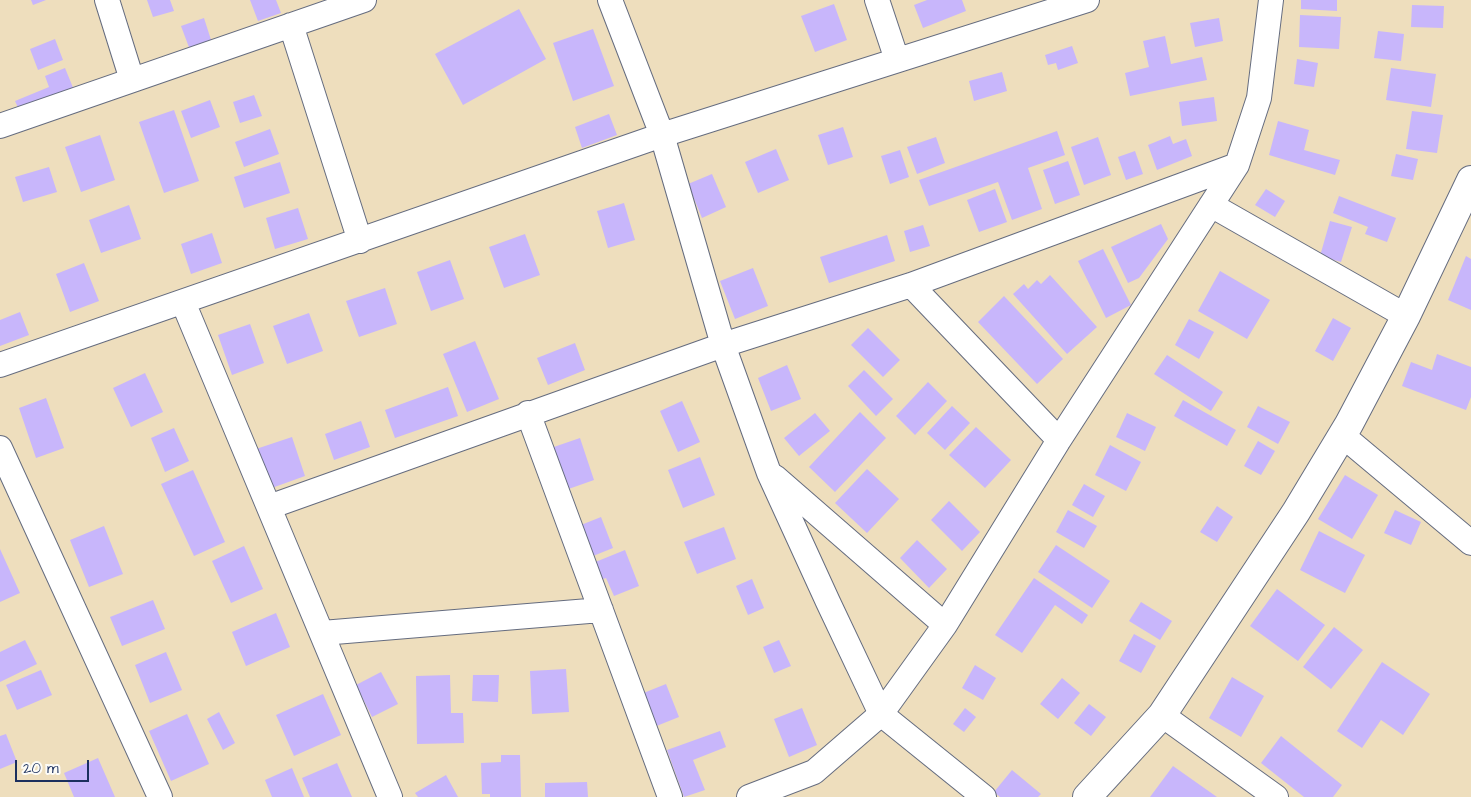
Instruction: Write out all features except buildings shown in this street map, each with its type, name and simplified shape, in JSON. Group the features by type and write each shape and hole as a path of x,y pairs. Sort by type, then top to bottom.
{"street":[{"path":"107,0 132,80"},
{"path":"0,126 364,0"},
{"path":"610,0 662,135 723,345 769,473 881,714 984,797"},
{"path":"877,0 897,60"},
{"path":"0,366 662,135 1087,0"},
{"path":"749,797 814,772 881,714 945,625 1060,440 1237,165 1259,98 1271,0"},
{"path":"290,26 360,240"},
{"path":"269,507 723,345 911,285 1237,165"},
{"path":"1087,797 1162,715 1296,512 1342,435 1406,316 1471,180"},
{"path":"1211,205 1406,316"},
{"path":"911,285 1060,440"},
{"path":"183,302 390,797"},
{"path":"528,413 670,797"},
{"path":"1342,435 1471,543"},
{"path":"0,448 160,797"},
{"path":"769,473 945,625"},
{"path":"322,633 601,610"},
{"path":"1162,715 1276,797"}]}
